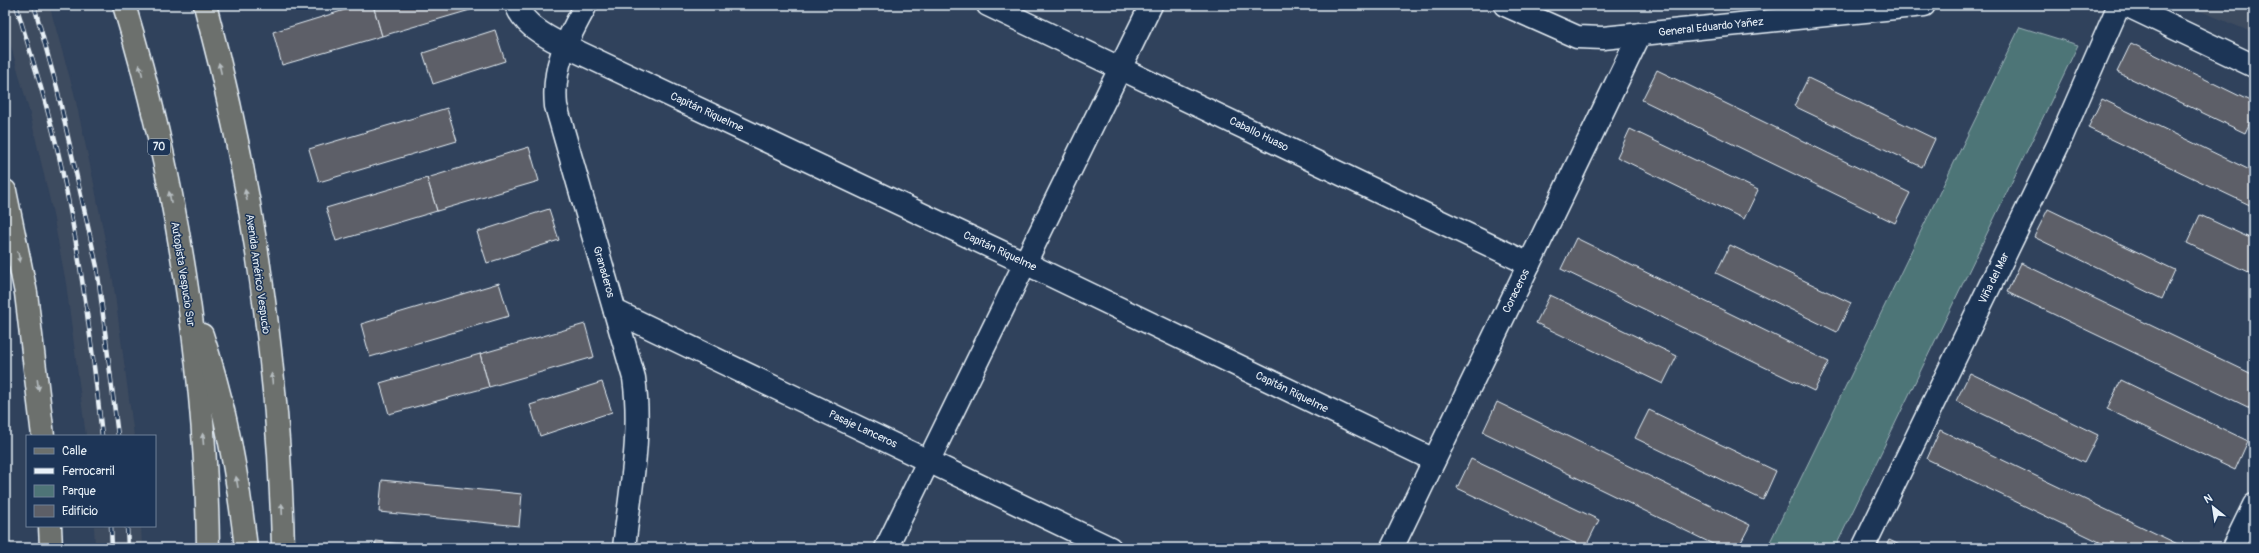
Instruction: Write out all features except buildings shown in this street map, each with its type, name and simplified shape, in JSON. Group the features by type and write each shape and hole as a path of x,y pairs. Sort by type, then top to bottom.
{"main road":[{"name":"Autopista Vespucio Sur","path":"124,5 164,168 186,290 204,447 208,548"},
{"name":"Avenida Américo Vespucio","path":"204,5 230,108 260,280 280,461 283,548"},
{"path":"5,191 26,293 43,435"},
{"path":"186,290 218,389 240,497 246,548"},
{"path":"50,527 51,548"}],"street":[{"name":"Capitán Riquelme","path":"516,5 527,22 540,33 1025,263 1434,460"},
{"name":"Granaderos","path":"586,5 565,45 555,76 556,106 628,353 638,405 624,548"},
{"name":"Caballo Huaso","path":"988,5 1529,264"},
{"path":"886,548 1151,5"},
{"name":"General Eduardo Yañez","path":"1505,5 1577,37 1603,38 1924,5"},
{"name":"Viña del Mar","path":"1863,548 2058,145 2119,5"},
{"path":"2126,5 2254,66"},
{"name":"Coraceros","path":"1392,548 1640,34"},
{"name":"Pasaje Lanceros","path":"615,311 1110,548"},
{"path":"2234,548 2254,505"}],"shaded area":[{"path":"5,5 50,5 74,93 113,281 134,435 86,435 66,283 52,209 29,110 5,25"},
{"path":"2186,5 2254,5 2254,33"},
{"path":"94,527 141,527 142,548 95,548"}],"green space":[{"path":"2020,27 2078,45 1835,548 1767,548"}],"railway":[{"path":"16,5 49,116 65,184 77,246 95,372 102,435"},
{"path":"34,5 57,88 97,267 118,435"},
{"path":"111,527 112,548"},
{"path":"127,527 128,548"}]}
